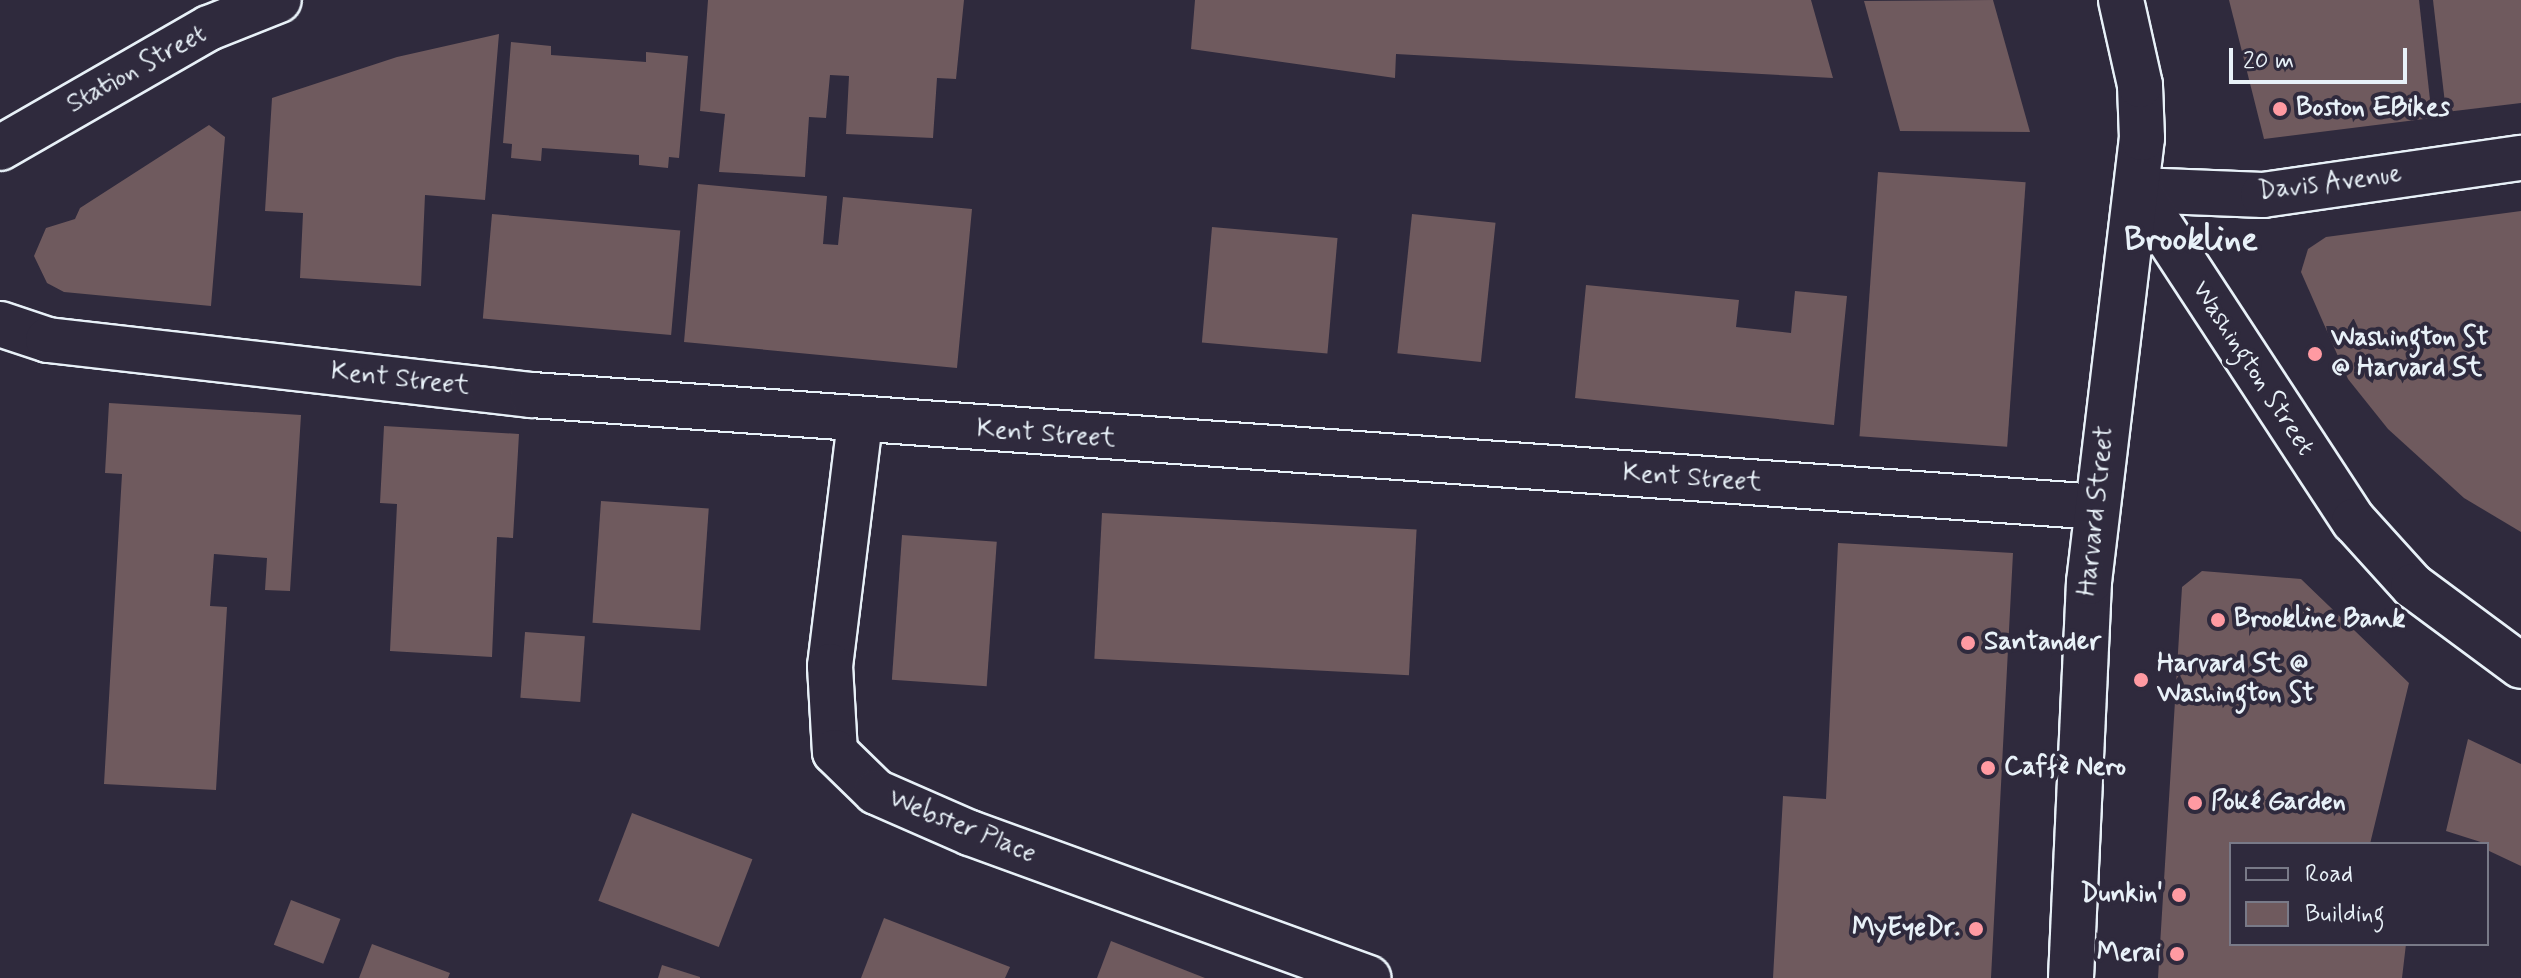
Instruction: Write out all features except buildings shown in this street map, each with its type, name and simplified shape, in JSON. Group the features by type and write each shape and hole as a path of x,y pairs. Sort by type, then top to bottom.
{"street":[{"name":"Station Street","path":"0,148 209,28 279,0"},
{"path":"2121,0 2141,95 2137,190"},
{"name":"Davis Avenue","path":"2137,190 2263,195 2521,158"},
{"name":"Harvard Street","path":"2071,978 2097,507 2137,190"},
{"name":"Washington Street","path":"2137,190 2354,521 2413,586 2521,666"},
{"name":"Kent Street","path":"0,324 48,340 278,367 860,422 2097,507"},
{"name":"Webster Place","path":"860,422 830,666 835,752 876,792 970,833 1368,978"}],"place":[{"name":"Boston EBikes","path":"2280,109"},
{"name":"Washington St @ Harvard St","path":"2315,354"},
{"name":"Brookline Bank","path":"2218,620"},
{"name":"Santander","path":"1968,643"},
{"name":"Harvard St @ Washington St","path":"2141,680"},
{"name":"Caffè Nero","path":"1988,768"},
{"name":"Poké Garden","path":"2195,803"},
{"name":"Dunkin'","path":"2179,895"},
{"name":"MyEyeDr.","path":"1976,929"},
{"name":"Merai","path":"2177,954"}],"district":[{"name":"Brookline","path":"2191,240"}]}
